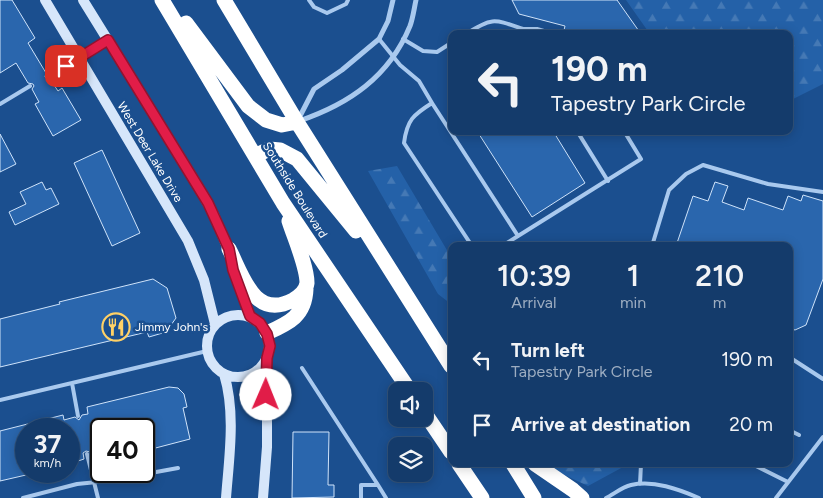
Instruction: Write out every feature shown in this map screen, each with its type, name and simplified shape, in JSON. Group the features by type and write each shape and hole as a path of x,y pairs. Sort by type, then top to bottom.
{"highway":[{"name":"Southside Boulevard","path":"162,0 283,202 404,382"},
{"path":"168,0 248,106 266,120 282,125 296,122"},
{"path":"224,0 296,122 448,361"},
{"path":"255,156 269,149 274,149 297,159 396,280"},
{"path":"267,334 290,322 297,316 304,301 306,289 306,275 283,202"},
{"path":"229,249 249,291 262,302 274,305 284,304 298,297 306,289"},
{"path":"433,425 448,448"},
{"path":"461,467 482,498"},
{"path":"515,467 534,498"},
{"path":"540,467 582,498"}],"street":[{"name":"West Deer Lake Drive","path":"45,0 188,241 204,280 215,324"},
{"name":"West Deer Lake Drive","path":"83,0 214,215 229,249 233,270 250,316 260,323 267,334"},
{"path":"296,122 314,89 342,70 379,39 388,21 393,0"},
{"path":"296,122 327,112 368,85 393,58 410,26 416,0"},
{"path":"250,316 240,314 222,318 215,324 208,337 207,351 213,364 224,374 236,377 249,375 260,368 267,358"},
{"path":"263,498 267,447 267,358 270,346 267,334"},
{"path":"224,374 228,389 230,424 226,498"}],"lane":[{"path":"309,0 314,7 328,13 346,4 348,0"},
{"path":"472,30 485,21 499,20 521,30"},
{"path":"379,39 393,58 419,81 448,128"},
{"path":"403,39 423,51 437,52 448,45"},
{"path":"48,76 108,40"},
{"path":"0,104 30,86"},
{"path":"432,103 414,114 406,127 404,143 469,242"},
{"path":"453,135 518,236"},
{"path":"580,135 608,181"},
{"path":"508,242 608,181 640,159 626,135"},
{"path":"653,242 669,190 686,174 703,165 768,184 823,192"},
{"path":"0,400 207,351"},
{"path":"793,359 823,378"},
{"path":"302,368 386,498"},
{"path":"72,383 78,416"},
{"path":"793,432 799,435"},
{"path":"776,498 823,437"},
{"path":"87,454 90,468"},
{"path":"640,484 641,467"},
{"path":"758,467 788,482"},
{"path":"155,472 178,468"},
{"path":"23,498 90,482"},
{"path":"93,483 98,498"},
{"path":"361,498 361,485 378,484"},
{"path":"606,498 629,485 640,484 656,484 699,498"}],"path":[{"path":"237,395 255,393"}],"green space":[{"path":"626,0 823,0 823,84 793,99 793,30 647,30"},
{"path":"397,166 448,252 448,302 438,294 368,171"},
{"path":"552,467 623,467 588,486 554,470"}],"building":[{"path":"0,0 12,0 35,38 28,43 46,73 45,77 50,79 58,91 62,88 81,120 53,136 35,104 39,102 32,89 33,84 28,83 16,63 0,73"},
{"path":"512,0 617,0 638,30 564,30 565,26 519,14"},
{"path":"0,134 16,164 0,172"},
{"path":"480,135 555,135 585,183 532,217"},
{"path":"102,150 140,233 112,246 74,163"},
{"path":"42,182 46,190 51,188 59,204 15,225 9,212 26,204 20,192"},
{"path":"715,182 728,186 722,202 744,210 748,198 783,210 788,196 801,201 803,195 823,201 823,279 806,325 793,329 793,242 677,242 693,196 708,201"},
{"path":"153,279 167,288 176,318 166,332 149,337 147,332 0,367 0,319 60,304 59,302"},
{"path":"169,387 178,388 184,394 187,407 183,408 190,439 155,448 155,418 90,418 90,452 86,451 83,453 84,459 80,460 80,418 82,415 88,414 87,407"},
{"path":"63,415 64,418 51,418"},
{"path":"15,427 15,478 0,481 0,431"},
{"path":"293,432 329,432 328,485 334,485 334,497 292,498"}],"place":[{"name":"Jimmy John's","path":"116,327"}],"route":[{"path":"66,66 108,40 195,181 214,215 229,249 233,270 250,316 263,326 268,338 270,346 267,358 266,395"}]}
